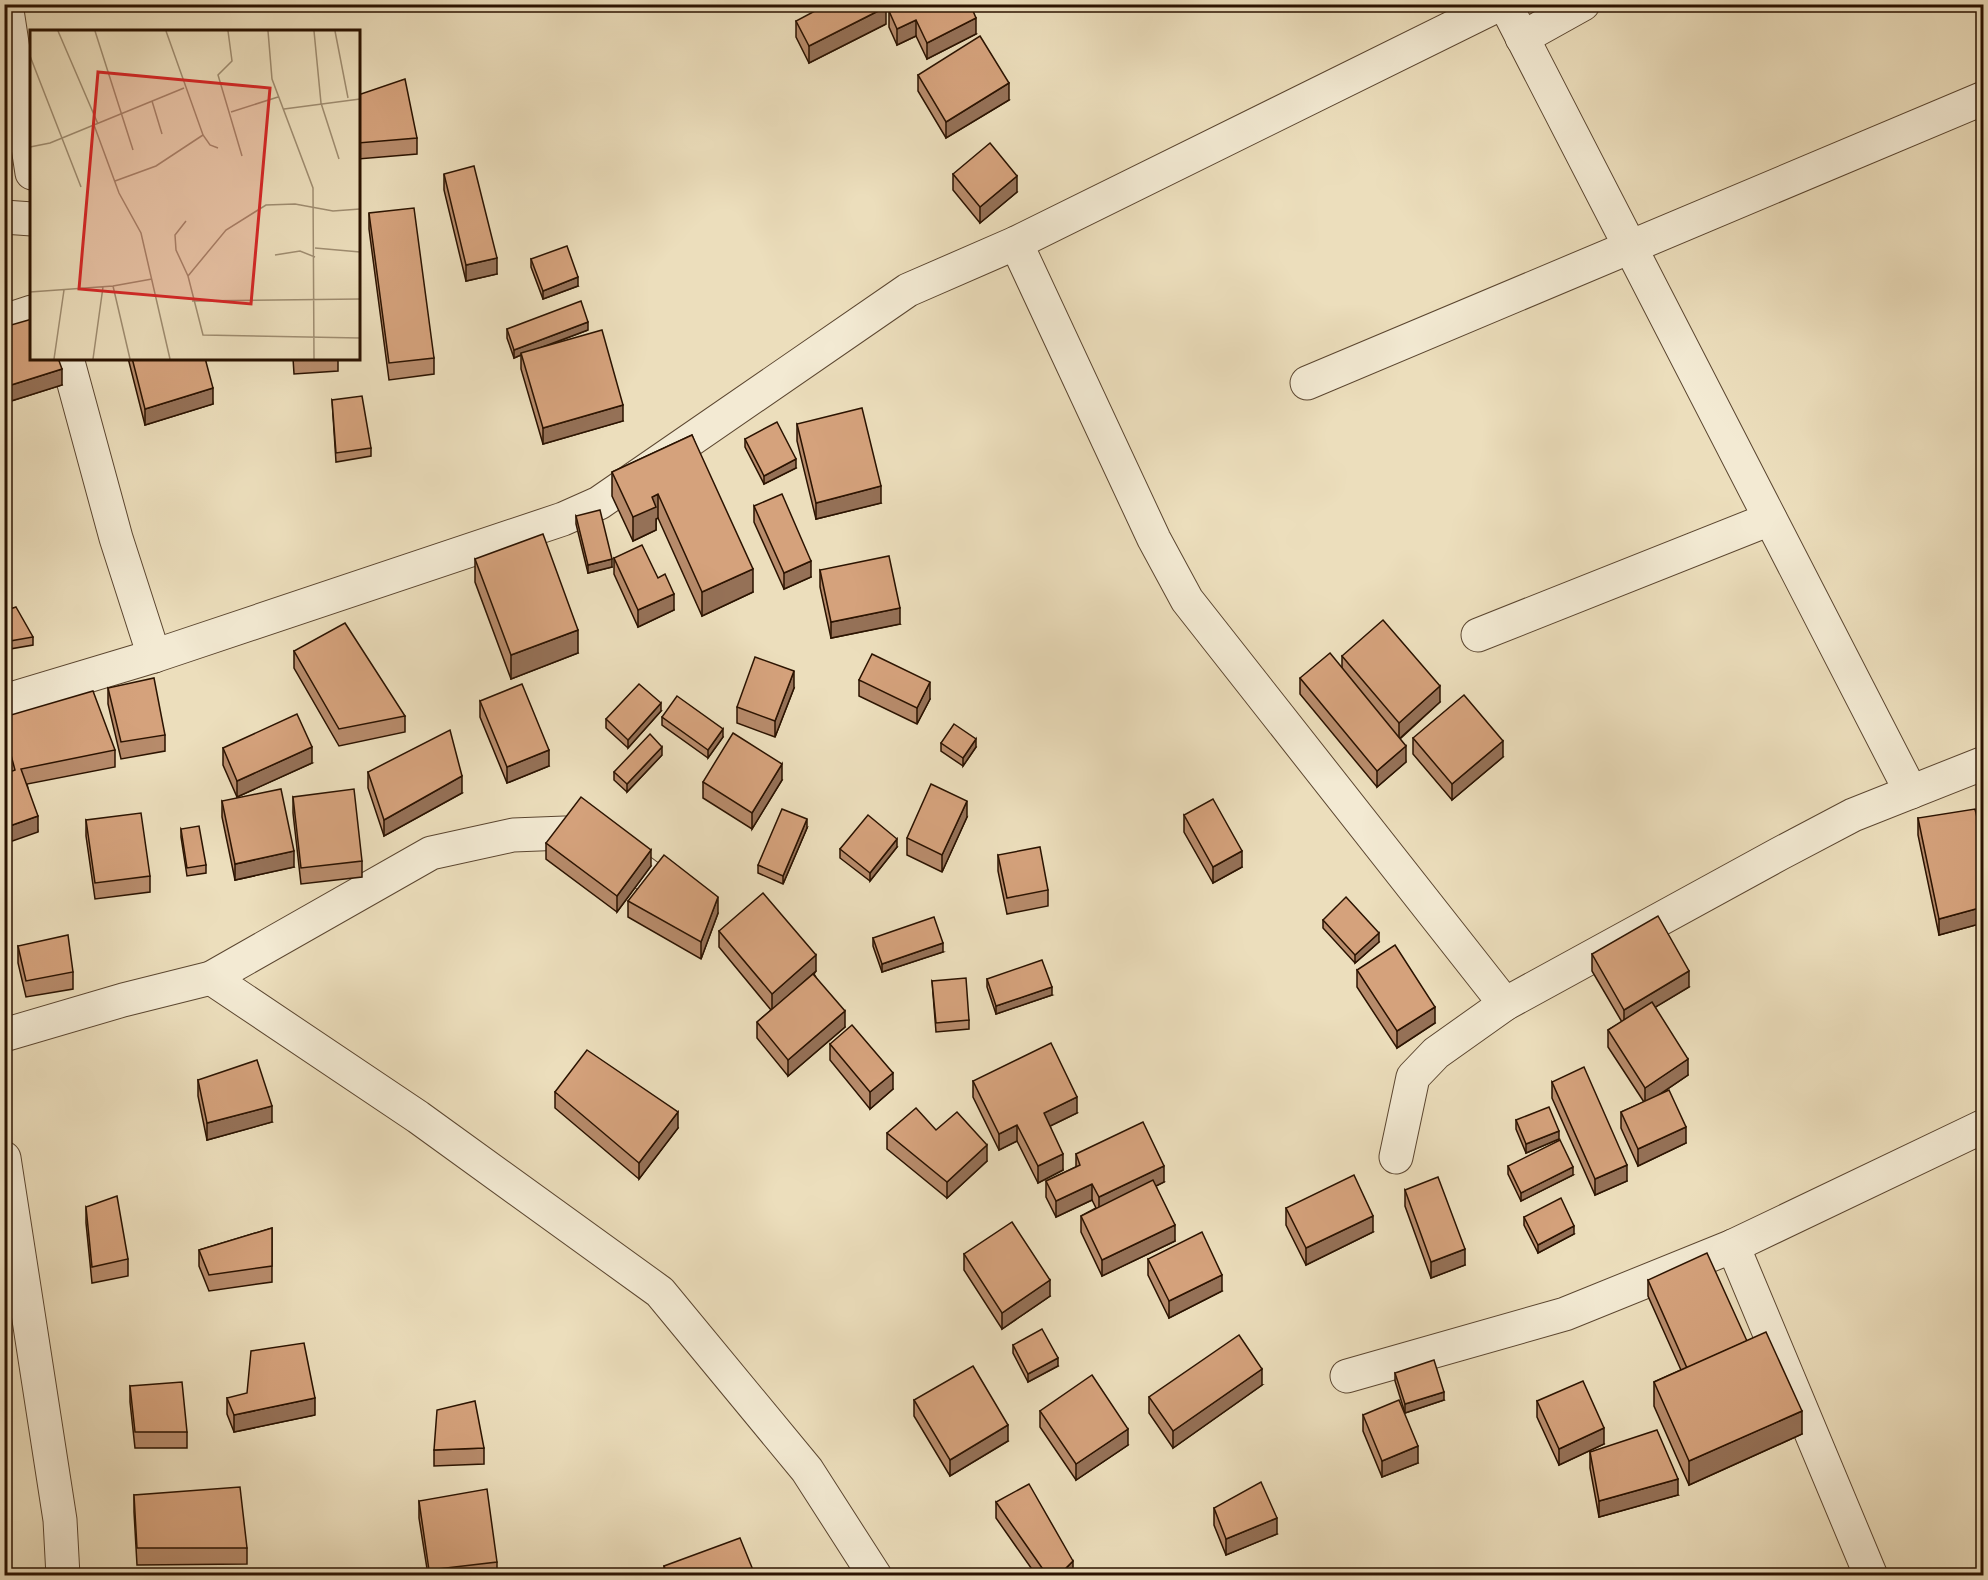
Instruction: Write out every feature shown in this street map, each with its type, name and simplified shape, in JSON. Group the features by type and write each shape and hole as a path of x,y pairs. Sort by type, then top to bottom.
{"street":[{"path":"6,4 30,160"},
{"path":"4,701 154,656 563,519 599,503 908,290 1016,243 1500,4"},
{"path":"1505,4 1911,792"},
{"path":"1522,38 1583,4"},
{"path":"1307,383 1983,98"},
{"path":"4,217 30,219"},
{"path":"1016,243 1154,538 1187,600 1505,1004"},
{"path":"4,321 30,313"},
{"path":"68,360 116,538 154,656"},
{"path":"1478,635 1770,519"},
{"path":"1396,1157 1413,1077 1436,1053 1505,1004 1853,815 1983,763"},
{"path":"4,1035 123,1000 211,978 431,853 513,835 566,833 610,848 703,917"},
{"path":"211,978 417,1116 660,1292 807,1470 875,1575"},
{"path":"1347,1376 1565,1314 1733,1246 1983,1126"},
{"path":"4,1158 60,1520 63,1575"},
{"path":"1733,1246 1871,1575"}],"building":[{"path":"828,4 885,4 886,7 809,46 796,21"},
{"path":"902,4 970,4 976,18 927,43 916,20 897,29 889,11"},
{"path":"980,36 1009,83 946,122 918,75"},
{"path":"405,79 417,138 360,143 360,94"},
{"path":"990,143 1017,176 980,207 953,174"},
{"path":"474,166 497,258 466,265 444,174"},
{"path":"414,208 434,358 389,363 369,213"},
{"path":"567,246 578,277 543,291 531,259"},
{"path":"581,301 588,322 514,350 507,329"},
{"path":"30,320 30,360 59,360 62,369 8,386 4,373 4,327"},
{"path":"602,330 623,405 543,428 521,353"},
{"path":"133,360 206,360 213,388 145,409"},
{"path":"362,396 371,448 336,453 332,400"},
{"path":"862,408 881,486 816,503 797,424"},
{"path":"777,422 796,459 764,476 745,439"},
{"path":"692,435 753,569 702,592 658,494 652,497 656,507 633,517 612,472"},
{"path":"782,494 811,561 784,573 754,506"},
{"path":"600,510 612,559 588,565 576,516"},
{"path":"543,534 578,630 511,655 475,559"},
{"path":"642,545 658,578 665,574 674,594 638,610 614,558"},
{"path":"889,556 900,608 831,622 820,570"},
{"path":"16,607 33,637 4,642 4,611"},
{"path":"1383,620 1440,686 1399,723 1342,656"},
{"path":"345,623 405,716 339,729 294,651"},
{"path":"1330,653 1406,746 1377,771 1300,678"},
{"path":"872,654 930,682 917,708 859,680"},
{"path":"755,657 794,671 775,721 737,707"},
{"path":"154,678 165,735 121,742 108,688"},
{"path":"522,684 549,750 507,767 480,701"},
{"path":"639,684 661,703 628,740 606,719"},
{"path":"93,691 115,750 21,769 38,816 4,828 4,774 15,770 4,729 4,717"},
{"path":"1464,695 1503,741 1452,784 1413,738"},
{"path":"677,696 723,729 708,750 662,717"},
{"path":"297,714 312,747 237,781 223,748"},
{"path":"954,724 976,739 963,758 941,743"},
{"path":"450,730 462,776 384,820 368,772"},
{"path":"733,733 782,764 752,813 703,782"},
{"path":"650,734 662,747 627,784 614,772"},
{"path":"931,784 967,801 942,855 907,838"},
{"path":"281,789 294,851 235,864 222,801"},
{"path":"354,789 362,861 301,868 293,797"},
{"path":"581,797 651,850 617,896 546,843"},
{"path":"1213,799 1242,851 1213,867 1184,815"},
{"path":"782,809 807,819 783,876 758,865"},
{"path":"1975,809 1983,842 1983,907 1939,919 1918,818"},
{"path":"141,813 150,876 95,883 86,820"},
{"path":"868,815 897,839 870,873 840,849"},
{"path":"199,826 206,865 187,868 181,829"},
{"path":"1040,847 1048,890 1007,898 998,855"},
{"path":"664,855 718,897 701,942 628,901"},
{"path":"763,893 816,955 772,994 719,931"},
{"path":"1346,897 1379,933 1355,955 1323,920"},
{"path":"1658,916 1689,971 1624,1010 1592,954"},
{"path":"934,917 943,943 882,964 873,938"},
{"path":"68,935 73,972 26,981 18,946"},
{"path":"1395,945 1435,1007 1397,1031 1357,970"},
{"path":"1042,960 1052,987 996,1006 987,979"},
{"path":"813,974 845,1011 788,1060 757,1022"},
{"path":"966,978 969,1020 936,1023 932,981"},
{"path":"1652,1002 1688,1059 1645,1088 1608,1030"},
{"path":"852,1025 893,1073 870,1092 830,1044"},
{"path":"1051,1043 1077,1097 1044,1113 1063,1154 1038,1166 1017,1125 999,1134 973,1081"},
{"path":"587,1050 678,1112 639,1163 555,1092"},
{"path":"257,1060 272,1106 207,1123 198,1080"},
{"path":"1584,1067 1627,1165 1595,1179 1552,1082"},
{"path":"1669,1090 1686,1127 1638,1149 1621,1112"},
{"path":"1549,1107 1559,1131 1526,1144 1516,1120"},
{"path":"916,1108 936,1130 957,1112 987,1145 947,1182 887,1133"},
{"path":"1143,1122 1164,1166 1099,1197 1092,1184 1056,1201 1046,1181 1080,1165 1076,1154"},
{"path":"1560,1140 1573,1167 1521,1193 1508,1166"},
{"path":"1354,1175 1373,1216 1306,1248 1286,1208"},
{"path":"1438,1177 1465,1249 1431,1262 1405,1190"},
{"path":"1153,1180 1175,1225 1102,1260 1081,1216"},
{"path":"117,1196 128,1259 92,1267 86,1207"},
{"path":"1561,1198 1574,1226 1538,1245 1524,1217"},
{"path":"1012,1222 1050,1280 1002,1313 964,1254"},
{"path":"272,1228 272,1266 209,1275 199,1250"},
{"path":"1202,1232 1222,1275 1169,1301 1148,1259"},
{"path":"1707,1253 1747,1341 1687,1368 1648,1280"},
{"path":"1042,1329 1058,1358 1028,1374 1013,1345"},
{"path":"1766,1332 1802,1411 1689,1461 1654,1382"},
{"path":"1239,1335 1262,1369 1173,1431 1149,1397"},
{"path":"304,1343 315,1398 234,1415 227,1398 247,1393 251,1351"},
{"path":"1434,1360 1444,1392 1405,1404 1395,1373"},
{"path":"973,1366 1008,1425 950,1460 914,1400"},
{"path":"1092,1375 1128,1429 1076,1464 1040,1411"},
{"path":"1583,1381 1604,1428 1559,1449 1537,1401"},
{"path":"182,1382 187,1432 135,1432 130,1386"},
{"path":"1399,1400 1418,1446 1382,1461 1363,1415"},
{"path":"475,1401 484,1448 434,1450 437,1410"},
{"path":"1657,1430 1678,1479 1599,1501 1590,1452"},
{"path":"1261,1482 1277,1518 1226,1539 1214,1508"},
{"path":"1029,1484 1073,1561 1059,1575 1047,1575 996,1502"},
{"path":"240,1487 247,1548 137,1548 134,1495"},
{"path":"487,1489 497,1562 429,1570 419,1501"},
{"path":"740,1538 755,1575 668,1575 664,1566"}]}
